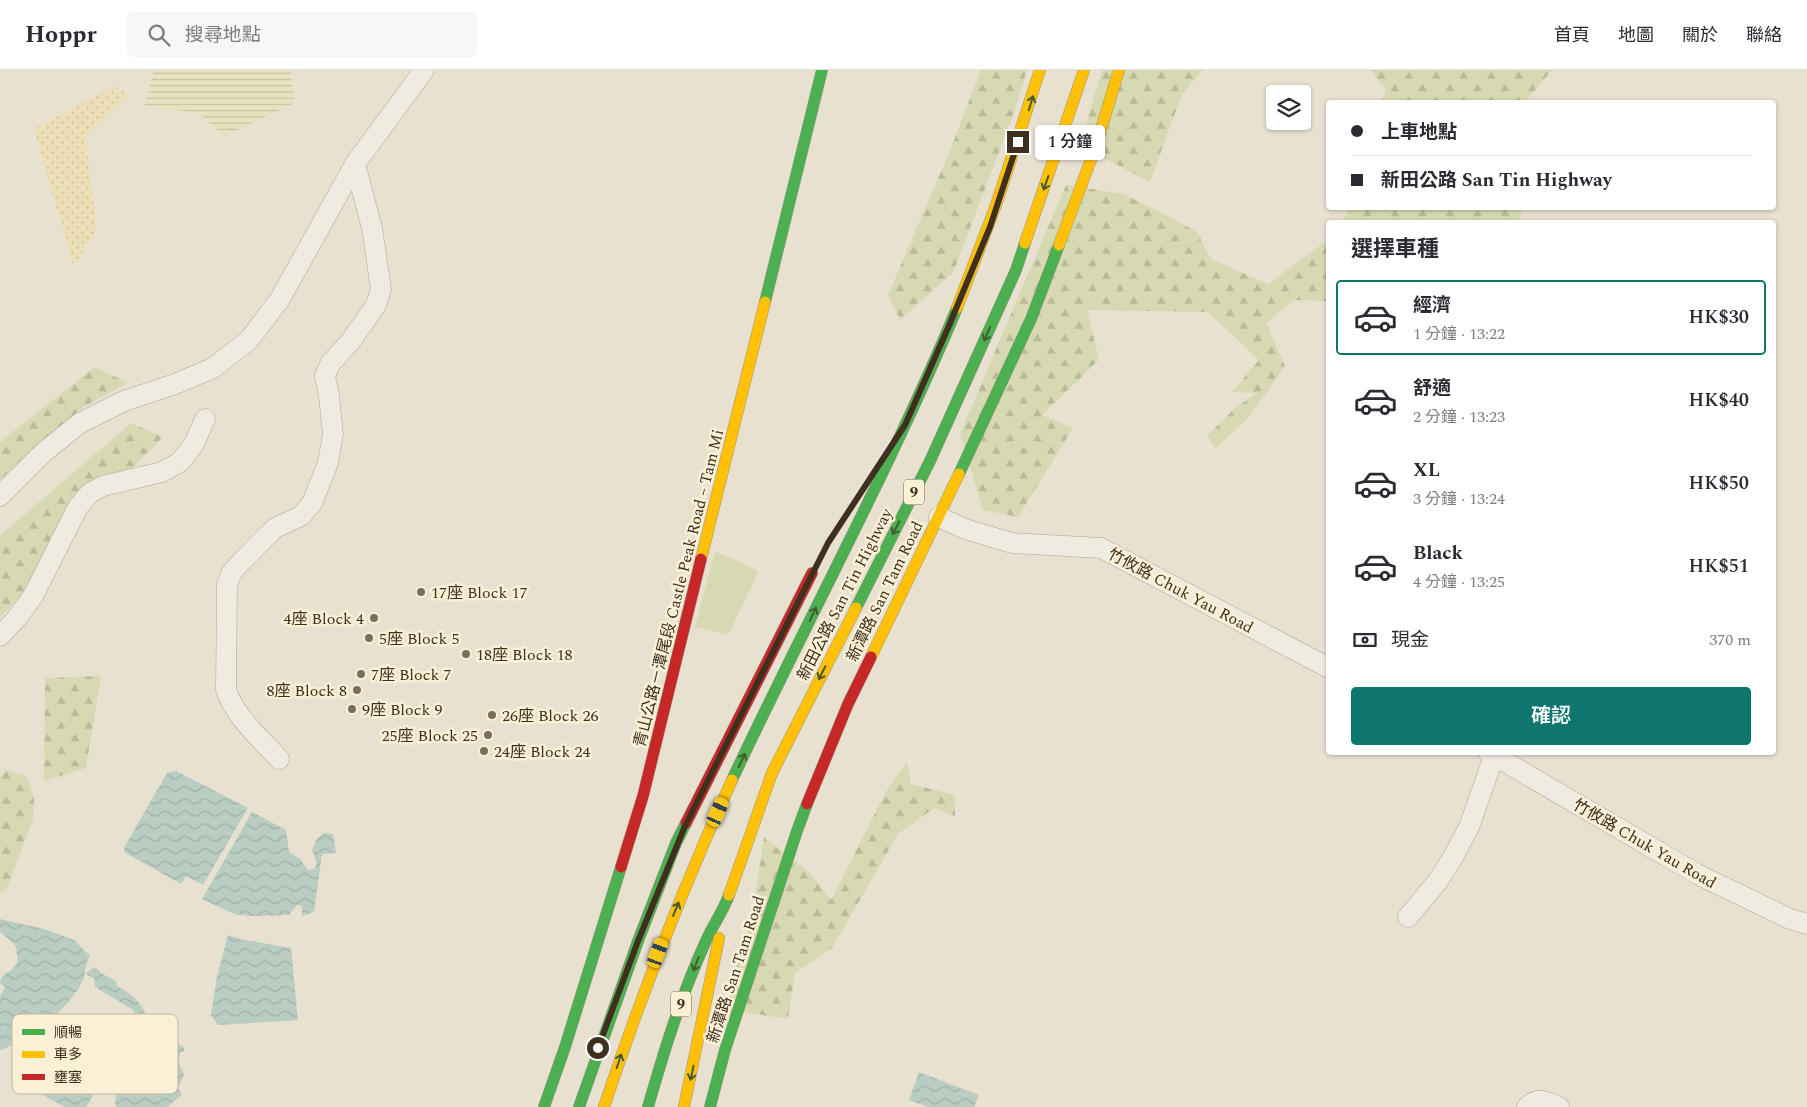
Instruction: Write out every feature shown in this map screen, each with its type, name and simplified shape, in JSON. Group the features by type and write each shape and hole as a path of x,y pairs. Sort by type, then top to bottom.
{"main road":[{"name":"青山公路－潭尾段 Castle Peak Road – Tam Mi","path":"544,1107 565,1047 643,796 822,70"},
{"name":"新田公路 San Tin Highway","path":"604,1107 633,1020 699,854 754,735 905,425 948,328 990,227 1040,70"},
{"name":"新田公路 San Tin Highway","path":"648,1107 674,1021 705,942 725,904 772,772 930,461 1016,270 1084,70"},
{"name":"新潭路 San Tam Road","path":"710,1107 724,1050 760,947 797,831 822,764 848,704 939,517 1030,319 1096,146 1119,70"},
{"path":"859,496 905,425"},
{"path":"580,1107 598,1048 676,844 816,567"},
{"path":"684,1107 713,972 725,904"}],"street":[{"path":"0,496 44,452 80,423 124,401 175,384 213,368 249,340 280,299 355,164 424,70"},
{"path":"279,759 228,699 226,689 227,585 231,574 238,565 275,528 301,516 312,503 328,463 333,434 326,376 330,364 350,342 376,305 381,289 372,228 355,164"},
{"path":"0,636 17,618 33,596 78,507 90,493 103,486 162,472 180,462 194,444 205,419"},
{"name":"竹攸路 Chuk Yau Road","path":"939,517 966,529 1012,543 1101,548 1326,666"},
{"path":"1408,917 1438,881 1469,827 1491,755"},
{"name":"竹攸路 Chuk Yau Road","path":"1493,755 1697,874 1790,920 1807,924"},
{"path":"1527,1107 1536,1100 1542,1100 1559,1107"}],"shaded area":[{"path":"154,70 290,70 295,103 224,136 198,113 145,106"}],"green space":[{"path":"981,70 1027,70 1015,110 953,273 900,320 888,295 949,153"},
{"path":"1102,70 1203,70 1182,94 1150,182 1080,145"},
{"path":"1370,70 1552,70 1527,100 1382,100 1386,89"},
{"path":"1066,185 1123,194 1160,212 1197,232 1211,259 1268,284 1326,241 1326,301 1293,300 1266,323 1285,366 1249,417 1216,448 1207,436 1233,410 1256,393 1232,392 1259,360 1208,312 1087,310 1099,360 1042,415 1073,428 1018,517 983,510 960,434"},
{"path":"1347,210 1522,210 1520,220 1344,220"},
{"path":"95,367 128,383 83,407 0,480 0,442"},
{"path":"131,423 163,437 114,487 53,539 28,589 0,617 0,536"},
{"path":"715,551 759,571 728,635 695,627"},
{"path":"101,676 86,768 44,781 45,678"},
{"path":"907,762 911,784 955,795 955,816 934,808 898,834 832,948 795,973 788,1019 723,1009 752,916 764,837 811,874 831,900 888,788"},
{"path":"7,770 27,776 34,799 33,819 7,888 0,893 0,777"}],"sand":[{"path":"115,86 129,95 85,137 97,229 74,268 34,129"}],"water":[{"path":"176,771 248,808 203,885 186,876 181,884 124,852 125,846 167,773"},
{"path":"252,812 286,830 289,852 300,859 308,870 314,869 317,864 312,850 317,839 323,833 333,834 336,853 322,854 314,912 302,916 302,906 297,905 289,915 250,916 234,914 202,899"},
{"path":"0,919 44,929 74,940 90,956 82,982 68,1003 57,1014 12,1014 12,1045 0,1050 0,996 5,987 0,983 1,979 14,968 17,960 16,947 0,932"},
{"path":"228,935 291,948 298,1020 218,1025 211,1015 217,977"},
{"path":"95,967 101,973 116,981 117,986 137,1000 145,1014 135,1014 133,1010 95,987 94,978 87,975 87,972"},
{"path":"178,1043 184,1048 184,1052 180,1052 179,1064 184,1075 178,1088"},
{"path":"919,1072 979,1095 974,1107 928,1107 909,1100"},
{"path":"178,1088 182,1095 167,1107 117,1107 115,1103 116,1094 178,1094"},
{"path":"40,1094 94,1094 86,1107 65,1107"}],"traffic: fast":[{"path":"765,302 822,70"},
{"path":"856,608 930,461 1016,270 1025,243"},
{"path":"959,474 1031,319 1059,245"},
{"path":"732,780 876,486 957,308"},
{"path":"710,1107 725,1050 807,804"},
{"path":"579,1107 638,941 676,843 686,823"},
{"path":"544,1107 565,1047 621,867"},
{"path":"648,1107 688,983 729,895"}],"traffic: slow":[{"path":"957,308 996,205 1040,70"},
{"path":"1025,243 1084,70"},
{"path":"1059,245 1096,146 1119,70"},
{"path":"701,559 765,302"},
{"path":"871,657 959,474"},
{"path":"729,895 772,773 856,608"},
{"path":"604,1107 664,942 732,780"},
{"path":"684,1107 719,938"}],"traffic: jam":[{"path":"621,867 643,796 701,559"},
{"path":"686,823 812,573"},
{"path":"807,804 848,704 871,657"}],"place":[{"name":"17座 Block 17","path":"421,592"},
{"name":"4座 Block 4","path":"374,618"},
{"name":"5座 Block 5","path":"369,638"},
{"name":"18座 Block 18","path":"466,654"},
{"name":"7座 Block 7","path":"361,674"},
{"name":"8座 Block 8","path":"357,690"},
{"name":"9座 Block 9","path":"352,709"},
{"name":"26座 Block 26","path":"492,715"},
{"name":"25座 Block 25","path":"488,735"},
{"name":"24座 Block 24","path":"484,751"}],"route":[{"path":"598,1048 676,844 828,543 905,425 990,227 1018,142"}]}
